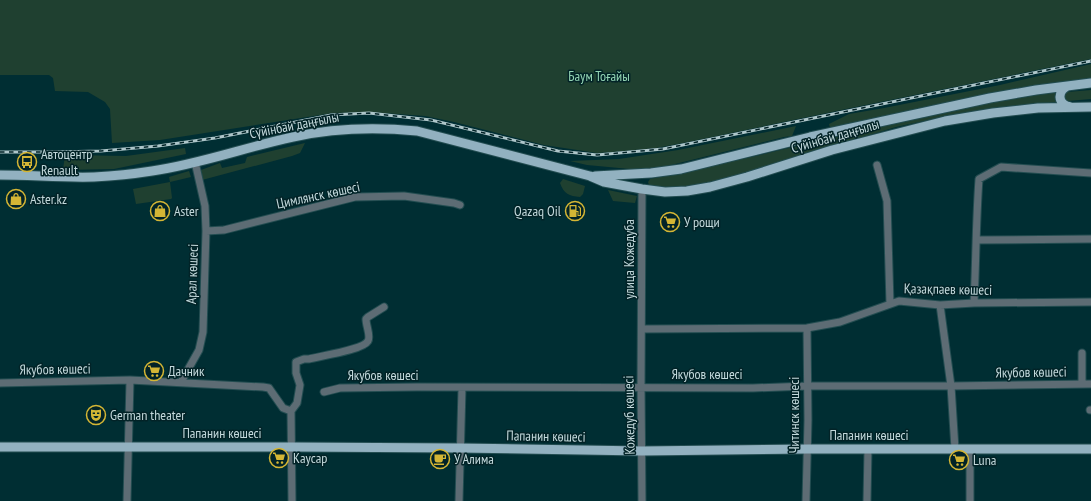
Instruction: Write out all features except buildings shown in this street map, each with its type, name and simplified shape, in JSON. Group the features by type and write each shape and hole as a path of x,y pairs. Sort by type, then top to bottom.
{"main road":[{"name":"Сүйінбай даңғылы","path":"590,176 651,173 681,168 815,136 990,98 1036,90 1091,84"},
{"path":"1068,86 1060,92 1060,98 1061,103 1070,108"},
{"name":"Сүйінбай даңғылы","path":"0,175 94,177 152,171 195,162 295,136 339,130 383,128 417,131 590,176 604,182 665,192 687,191 710,187 832,150 945,121 993,113 1038,108 1091,107"},
{"name":"Папанин көшесі","path":"0,447 128,446 460,448 642,452 808,449 1091,449"}],"street":[{"name":"Арал көшесі","path":"181,382 199,350 203,332 206,232 205,206 195,162"},
{"path":"877,164 887,201 890,304"},
{"path":"974,303 978,179 1001,168 1091,173"},
{"name":"улица Кожедуба","path":"642,189 642,329"},
{"name":"Цимлянск көшесі","path":"206,232 224,230 354,197 404,196 460,205"},
{"path":"977,240 1091,239"},
{"name":"Қазақпаев көшесі","path":"642,329 807,328 840,322 899,301 940,305 974,303 1091,302"},
{"path":"940,305 951,386 955,449"},
{"path":"292,501 291,412 298,403 300,385 296,373 296,362 349,350 365,344 369,337 366,320 368,317 384,307"},
{"name":"Читинск көшесі","path":"806,501 808,449 807,328"},
{"name":"Кожедуб көшесі","path":"642,329 642,501"},
{"path":"1082,353 1082,384"},
{"path":"127,501 130,380"},
{"name":"Якубов көшесі","path":"0,383 130,380 264,387 269,388 283,408 291,412"},
{"name":"Якубов көшесі","path":"324,392 340,388 753,388 807,386 1091,384"},
{"path":"459,501 462,388"},
{"path":"867,501 868,449"},
{"path":"970,449 970,501"}],"green space":[{"name":"Баум Тоғайы","path":"0,0 1091,0 1091,59 688,142 656,148 612,152 597,153 544,145 425,116 370,112 333,113 160,140 112,143 110,109 105,102 88,92 55,91 53,78 49,75 0,75"},
{"path":"1091,64 1091,79 960,101 830,128 829,124 849,114 1000,85"},
{"path":"1091,90 1091,99 1068,101 1064,99 1063,94 1067,92"},
{"path":"1057,91 1057,102 952,115 896,127 703,186 669,188 649,185 648,182 650,179 760,155 954,108"},
{"path":"796,126 792,136 655,169 630,169 587,165 570,161 619,159 678,150"},
{"path":"305,143 300,153 292,156 202,180 201,170 220,163 222,168 245,163 247,157"},
{"path":"185,148 186,154 114,169 63,170 65,155 126,156"},
{"path":"189,171 191,177 170,182 169,177"},
{"path":"563,179 585,186 583,194 580,197 567,194 563,190 560,183"},
{"path":"170,182 171,199 136,204 133,189"},
{"path":"608,190 637,196 635,203 613,201"}],"railway":[{"path":"0,152 101,151 158,146 215,138 331,115 369,113 431,120 558,151 597,155 663,149 1091,61"}],"place":[{"name":"Автоцентр Renault","path":"27,162"},
{"name":"Aster.kz","path":"16,199"},
{"name":"Aster","path":"160,211"},
{"name":"Qazaq Oil","path":"575,211"},
{"name":"У рощи","path":"670,222"},
{"name":"Дачник","path":"154,371"},
{"name":"German theater","path":"96,415"},
{"name":"Каусар","path":"279,458"},
{"name":"У Алима","path":"440,459"},
{"name":"Luna","path":"959,460"}]}
